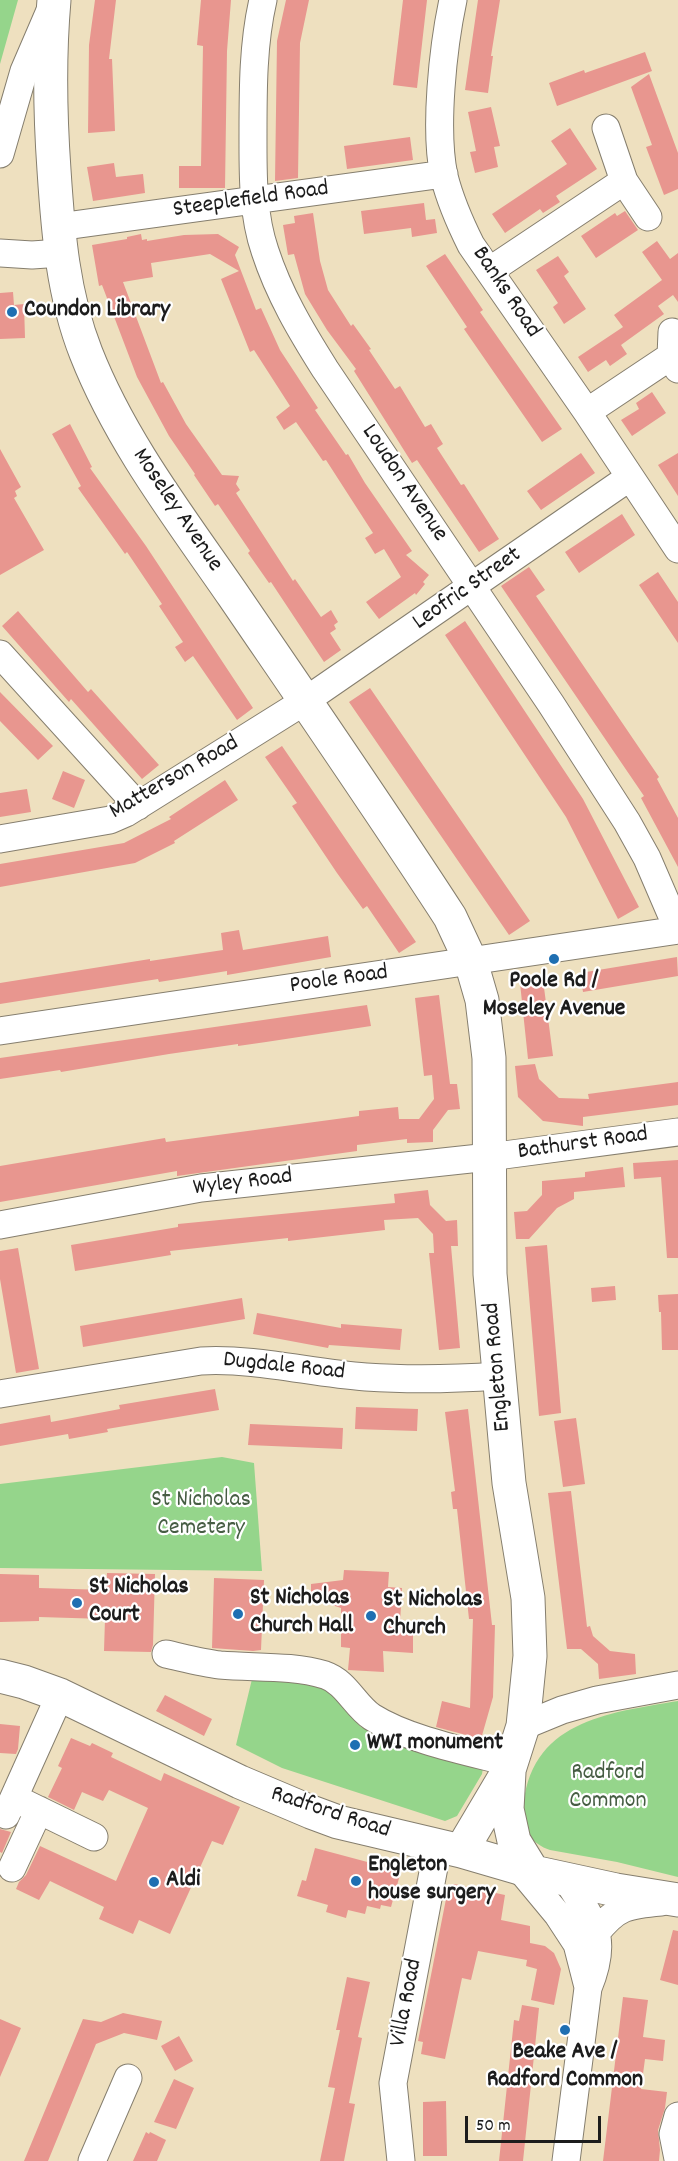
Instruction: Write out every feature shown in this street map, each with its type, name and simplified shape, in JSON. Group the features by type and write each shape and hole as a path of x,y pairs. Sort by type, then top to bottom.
{"main road":[{"name":"Moseley Avenue","path":"54,0 50,87 60,240 73,311 85,351 106,399 155,482 450,917 471,962"},
{"name":"Engleton Road","path":"471,962 482,1000 489,1058 490,1274 509,1483 528,1608 531,1656 523,1726 510,1767 507,1809 514,1842 526,1870"},
{"name":"Radford Road","path":"0,1676 60,1695 240,1782 338,1822 567,1880 677,1900"},
{"name":"Engleton Road","path":"449,1849 510,1767"}],"street":[{"path":"0,154 24,71 54,0"},
{"name":"Loudon Avenue","path":"263,0 259,15 253,87 254,201 264,248 281,294 296,324 627,822 647,858 678,930"},
{"name":"Banks Road","path":"453,0 448,24 440,125 444,174 459,220 471,245 587,412 678,549"},
{"path":"606,128 624,181 648,217"},
{"name":"Steeplefield Road","path":"0,253 32,255 60,240 254,201 444,174"},
{"path":"489,271 624,181"},
{"path":"587,412 674,352"},
{"name":"Leofric Street","path":"305,701 630,477"},
{"path":"0,654 138,806"},
{"name":"Matterson Road","path":"0,838 110,820 138,806 305,701"},
{"name":"Poole Road","path":"0,1031 678,930"},
{"name":"Bathurst Road","path":"489,1158 678,1132"},
{"name":"Wyley Road","path":"0,1225 201,1188 489,1158"},
{"name":"Dugdale Road","path":"0,1394 193,1362 221,1360 249,1361 365,1377 499,1376"},
{"path":"166,1654 197,1649 217,1665 292,1670 326,1676 340,1684 363,1710 386,1724 510,1767"},
{"path":"523,1726 562,1710 597,1700 678,1685"},
{"path":"60,1695 10,1807 39,1810 94,1836"},
{"path":"12,1868 39,1810"},
{"name":"Villa Road","path":"400,2161 393,2083 449,1849"},
{"path":"526,1870 577,1944 588,1988"},
{"path":"566,2161 588,1988 597,1968 599,1946 596,1932 584,1906 567,1880"},
{"path":"596,1932 615,1911 635,1904 677,1900"},
{"path":"92,2161 128,2078"},
{"path":"678,2116 673,2134 678,2159"}],"green space":[{"path":"0,0 18,0 0,64"},
{"name":"St Nicholas Cemetery","path":"222,1457 254,1463 262,1571 0,1568 0,1484"},
{"path":"253,1675 326,1688 361,1727 473,1763 483,1768 482,1774 457,1816 445,1821 282,1768 236,1745"},
{"name":"Radford Common","path":"678,1701 678,1877 617,1862 550,1850 533,1840 526,1830 523,1819 528,1782 539,1758 556,1740 576,1727 599,1717"}],"building":[{"path":"95,0 116,0 109,59 112,59 115,131 88,133 89,45"},
{"path":"201,0 231,0 227,51 225,188 179,188 179,166 201,166 203,46 197,45"},
{"path":"286,0 309,0 300,43 298,178 275,181 277,41"},
{"path":"403,0 427,0 417,88 393,85"},
{"path":"478,0 500,0 488,93 465,90"},
{"path":"645,52 652,71 557,106 549,83"},
{"path":"649,74 678,153 678,189 664,195 646,147 652,145 631,87"},
{"path":"491,107 500,146 494,147 498,167 475,173 470,152 476,151 468,112"},
{"path":"570,128 597,169 556,196 560,202 543,213 540,209 505,233 492,214 567,164 551,141"},
{"path":"410,137 413,160 347,169 344,146"},
{"path":"114,163 116,177 143,174 145,193 93,201 87,167"},
{"path":"424,203 426,220 435,219 437,233 412,237 411,228 364,234 361,211"},
{"path":"625,211 638,230 596,258 581,236 615,213 617,216"},
{"path":"313,213 320,261 328,290 351,326 353,324 371,349 369,350 395,389 400,386 425,427 431,424 443,444 437,448 461,485 464,484 499,539 479,552 417,460 412,463 354,371 356,369 327,330 305,294 294,254 288,255 283,225 295,223 294,216"},
{"path":"141,234 142,240 147,239 147,241 184,235 218,234 239,247 235,255 256,310 261,308 280,350 318,408 315,410 346,455 348,454 412,551 406,555 429,575 416,595 415,593 379,619 366,602 401,577 384,549 375,554 365,538 373,533 326,460 323,461 296,422 284,430 276,417 290,406 254,350 250,352 221,279 239,271 210,254 151,263 153,277 123,282 161,383 163,382 186,424 222,475 239,476 236,484 240,490 236,493 293,581 295,579 321,617 331,610 338,622 334,625 336,629 330,633 341,650 324,662 271,582 269,583 248,553 250,551 218,504 215,506 194,475 169,436 137,377 102,285 99,286 92,245 127,239 127,237"},
{"path":"657,241 670,259 678,253 678,302 673,295 658,306 664,314 621,345 627,354 610,366 606,360 588,372 578,357 623,327 614,315 662,280 642,252"},
{"path":"445,254 483,310 480,312 562,429 542,442 464,329 467,327 426,266"},
{"path":"558,256 569,272 564,276 586,309 564,324 553,307 558,303 536,270"},
{"name":"Coundon Library","path":"13,292 14,305 24,304 25,338 0,339 0,293"},
{"path":"652,392 666,413 632,436 621,420 639,409 636,403"},
{"path":"70,424 92,467 90,468 146,546 253,708 237,720 193,656 185,662 175,647 183,642 159,606 162,604 127,552 125,554 78,488 81,486 52,434"},
{"path":"0,449 21,487 15,491 17,496 14,498 44,550 0,575"},
{"path":"581,453 595,473 541,510 527,491"},
{"path":"678,453 678,496 658,465"},
{"path":"622,514 635,535 579,573 565,552"},
{"path":"529,567 545,590 536,596 659,777 657,779 678,818 678,867 641,798 644,796 501,586"},
{"path":"658,572 678,602 678,643 639,585"},
{"path":"18,611 88,692 91,689 159,765 142,779 71,699 69,702 2,626"},
{"path":"465,621 583,799 639,907 618,919 566,817 445,635"},
{"path":"370,688 530,921 509,935 349,702"},
{"path":"0,692 53,746 38,760 0,721"},
{"path":"282,746 416,942 399,953 367,906 363,909 292,806 297,803 265,757"},
{"path":"63,771 85,780 74,808 52,799"},
{"path":"225,780 238,800 174,841 175,843 135,863 0,887 0,864 124,843 171,819 169,817"},
{"path":"27,789 31,812 0,817 0,793"},
{"path":"239,930 243,950 328,936 331,957 227,975 227,971 159,982 158,979 0,1004 0,983 223,950 221,933"},
{"path":"677,957 678,976 583,992 580,973"},
{"path":"543,980 553,1056 528,1059 520,983"},
{"path":"439,995 450,1084 457,1084 460,1109 448,1110 433,1130 433,1142 407,1143 407,1139 357,1145 357,1151 177,1176 177,1171 0,1202 0,1166 165,1138 166,1142 359,1116 359,1111 398,1107 399,1119 419,1119 434,1099 432,1075 424,1076 415,998"},
{"path":"367,1005 371,1026 0,1079 0,1058"},
{"path":"535,1064 539,1079 559,1098 589,1099 588,1094 678,1082 678,1105 583,1117 583,1126 543,1121 518,1097 515,1066"},
{"path":"678,1160 678,1258 667,1258 661,1177 634,1179 633,1163"},
{"path":"623,1167 625,1187 574,1192 574,1199 557,1208 529,1239 516,1239 514,1212 527,1211 542,1195 542,1181 585,1177 585,1172"},
{"path":"428,1190 430,1205 446,1221 457,1220 458,1246 451,1246 460,1348 439,1350 429,1253 434,1253 433,1234 418,1218 384,1220 385,1230 170,1251 171,1255 75,1271 71,1245 178,1227 178,1224 395,1203 394,1194"},
{"path":"547,1245 561,1413 539,1416 525,1247"},
{"path":"18,1248 39,1369 16,1373 0,1279 0,1251"},
{"path":"615,1286 616,1300 592,1302 591,1288"},
{"path":"678,1294 678,1350 662,1350 658,1295"},
{"path":"242,1298 245,1319 83,1347 80,1326"},
{"path":"257,1313 341,1328 341,1324 402,1329 400,1350 329,1345 328,1348 253,1334"},
{"path":"215,1389 219,1410 107,1429 108,1432 69,1439 68,1434 0,1446 0,1424 50,1415 51,1422 120,1409 119,1405"},
{"path":"356,1407 418,1409 417,1431 355,1429"},
{"path":"468,1409 492,1625 495,1625 493,1697 481,1739 436,1727 442,1701 470,1708 473,1619 469,1619 457,1509 453,1509 451,1492 455,1491 445,1412"},
{"path":"576,1418 585,1484 563,1487 554,1421"},
{"path":"250,1424 343,1428 342,1449 248,1445"},
{"path":"571,1491 587,1627 590,1626 593,1636 610,1651 635,1654 636,1674 599,1679 598,1664 581,1649 567,1649 548,1493"},
{"name":"St Nicholas Church","path":"344,1570 389,1572 388,1587 402,1588 400,1623 413,1625 413,1653 383,1651 384,1672 348,1670 350,1648 341,1647 341,1608 311,1598 311,1584 343,1580"},
{"name":"St Nicholas Court","path":"107,1573 155,1574 151,1652 104,1651 105,1619 39,1617 39,1621 0,1622 0,1574 39,1575 39,1588 106,1590"},
{"name":"St Nicholas Church Hall","path":"214,1578 264,1580 261,1650 212,1648"},
{"path":"165,1695 212,1719 204,1736 156,1711"},
{"path":"0,1724 20,1726 16,1754 0,1753"},
{"name":"Aldi","path":"71,1738 90,1746 92,1743 113,1753 111,1757 161,1781 164,1773 240,1807 223,1845 212,1841 170,1934 139,1920 133,1934 99,1919 104,1907 50,1881 39,1900 16,1889 26,1875 40,1846 116,1881 148,1808 109,1790 103,1801 82,1792 74,1810 48,1797 62,1768 58,1766"},
{"path":"0,1829 11,1832 2,1853 0,1852"},
{"name":"Engleton house surgery","path":"315,1848 401,1871 391,1907 381,1905 380,1909 367,1906 365,1914 348,1910 346,1918 326,1912 328,1905 297,1896 302,1880 306,1881"},
{"path":"454,1884 505,1895 501,1920 530,1926 530,1943 545,1946 554,1953 561,1969 554,2005 531,2000 537,1969 526,1966 527,1960 478,1951 471,1980 462,1978 445,2059 421,2054 423,2042 418,2041 448,1889"},
{"path":"673,1930 678,1931 678,1985 660,1980"},
{"path":"347,1977 370,1982 358,2037 362,2038 349,2103 355,2104 344,2161 320,2161 335,2088 328,2087 340,2030 336,2030"},
{"path":"623,1997 648,2000 643,2037 665,2040 663,2061 645,2059 641,2089 667,2092 658,2130 659,2161 603,2161"},
{"path":"522,2005 539,2008 523,2161 499,2161 514,2020 519,2021"},
{"path":"123,2013 162,2021 157,2040 124,2033 96,2044 48,2161 24,2161 83,2019 101,2022"},
{"path":"0,2019 21,2028 0,2077"},
{"path":"179,2036 193,2061 175,2071 161,2046"},
{"path":"174,2079 194,2088 176,2129 154,2122"},
{"path":"446,2101 447,2156 423,2156 423,2102"},
{"path":"146,2132 166,2140 157,2161 133,2161"}],"place":[{"name":"Coundon Library","path":"12,312"},
{"name":"Poole Rd / Moseley Avenue","path":"554,959"},
{"name":"St Nicholas Court","path":"77,1603"},
{"name":"St Nicholas Church Hall","path":"238,1614"},
{"name":"St Nicholas Church","path":"371,1616"},
{"name":"WWI monument","path":"355,1745"},
{"name":"Engleton house surgery","path":"356,1881"},
{"name":"Aldi","path":"154,1882"},
{"name":"Beake Ave / Radford Common","path":"565,2030"}]}
